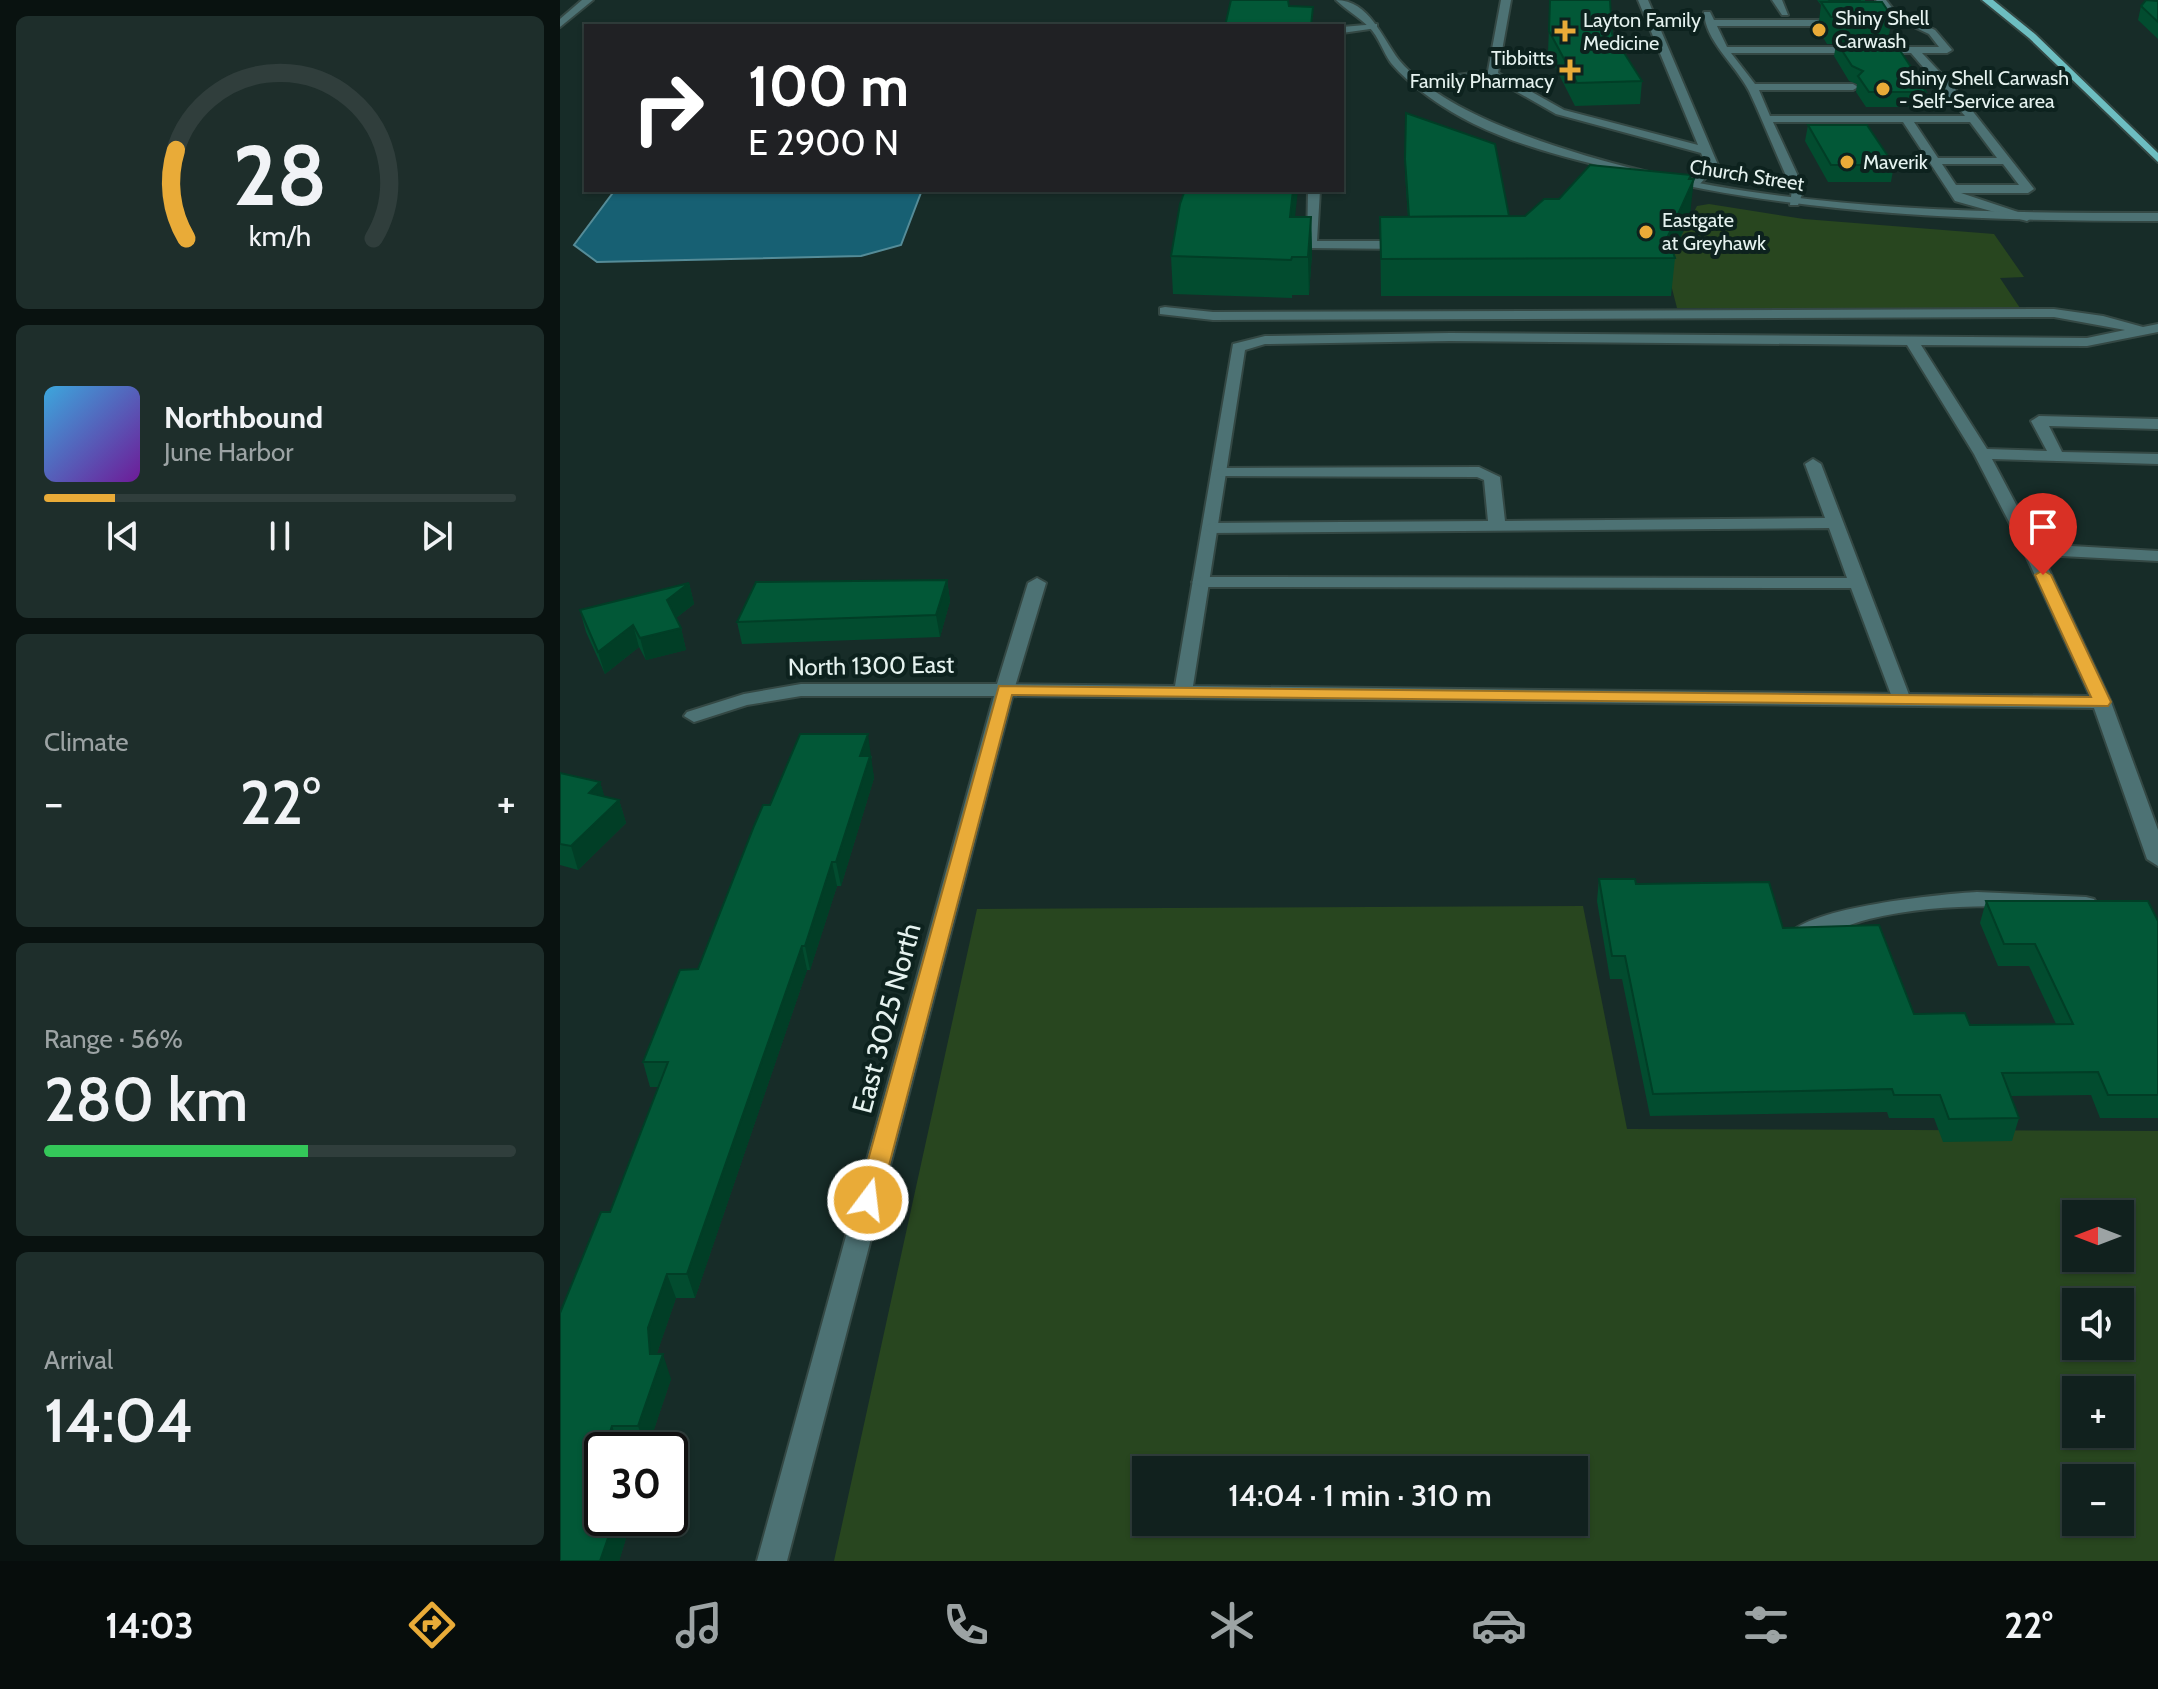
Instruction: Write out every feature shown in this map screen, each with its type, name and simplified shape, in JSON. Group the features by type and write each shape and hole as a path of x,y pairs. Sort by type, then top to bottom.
{"main road":[{"path":"1987,0 2032,36 2158,159"}],"street":[{"path":"560,24 588,0"},
{"name":"Church Street","path":"1341,0 1374,26 1395,61 1418,83 1477,121 1557,152 1693,185 1794,202 1892,211 2027,217 2158,217"},
{"path":"1493,74 1506,0"},
{"path":"1643,0 1712,165 1693,185"},
{"path":"1777,0 1785,13"},
{"path":"1710,14 1876,14 1888,9 1881,0"},
{"path":"1710,14 1906,23 1932,32 1947,50 1723,50"},
{"path":"1710,14 1723,50 1752,87 1798,189 1794,202"},
{"path":"1344,30 1374,26"},
{"path":"1881,33 1932,32"},
{"path":"1716,36 1762,33"},
{"path":"1915,51 2028,189 1953,189"},
{"path":"1418,83 1493,74 1560,112 1706,151"},
{"path":"1752,87 1853,87"},
{"path":"1766,119 1973,119"},
{"path":"1906,119 1959,198 2027,217"},
{"path":"1934,161 2006,161"},
{"path":"1590,176 1612,166"},
{"path":"1314,192 1311,245 1425,245"},
{"path":"1165,311 1213,316 2054,313 2150,329"},
{"path":"1183,692 1238,347 1265,340 1466,337 2087,342 2150,329"},
{"path":"1912,341 1982,454 2031,549 2102,702 2158,859"},
{"path":"2057,456 2039,421 2158,424"},
{"path":"1982,454 2158,459"},
{"path":"1813,464 1902,700"},
{"path":"1220,473 1479,472 1492,477 1497,526"},
{"path":"1211,528 1835,523"},
{"path":"2031,549 2158,556"},
{"path":"1201,582 1858,583"},
{"name":"East 3025 North","path":"772,1561 1005,690 1037,583"},
{"name":"North 1300 East","path":"694,716 744,700 801,690 2102,702"},
{"path":"1799,936 1843,917 1942,901 2046,899 2113,906"}],"green space":[{"path":"1709,204 1804,219 1994,234 2024,277 2000,278 2020,308 1677,308 1666,265 1697,206"},
{"path":"1583,906 1627,1129 2158,1131 2158,1561 834,1561 977,909"}],"water":[{"path":"614,192 921,192 901,245 861,256 597,262 574,245"}],"building":[{"path":"1231,0 1288,0 1289,6 1313,7 1311,24 1225,24"},
{"path":"1550,0 1610,0 1612,34 1642,81 1577,83 1549,31"},
{"path":"1829,0 1860,0 1860,2 1831,2"},
{"path":"2146,0 2158,1 2158,22 2141,6"},
{"path":"1821,2 1882,2 1892,17 1831,17"},
{"path":"1836,41 1899,41 1902,47 1899,49 1911,67 1906,71 1907,75 1917,77 1926,92 1869,92 1858,76 1863,71 1852,66"},
{"path":"1406,113 1495,144 1509,216 1409,217"},
{"path":"1808,125 1867,125 1894,165 1831,165"},
{"path":"1590,165 1691,175 1689,179 1694,179 1668,236 1675,258 1381,259 1380,217 1525,216 1544,199 1559,199"},
{"path":"1184,192 1293,192 1290,217 1311,217 1308,257 1292,257 1291,260 1171,256"},
{"path":"947,580 936,615 737,622 756,582"},
{"path":"689,583 667,600 681,628 640,638 633,625 598,652 580,610"},
{"path":"800,734 868,734 860,756 870,756 836,862 832,862 805,946 802,946 687,1274 667,1274 648,1328 650,1354 663,1354 638,1426 612,1426 610,1432 584,1432 584,1536 609,1536 600,1561 560,1561 560,1313 601,1212 610,1212 668,1062 643,1062 680,970 698,969 763,805 770,805"},
{"path":"560,773 600,782 589,793 619,800 571,846 560,844"},
{"path":"1599,879 1635,879 1636,884 1769,882 1783,928 1879,925 1914,1014 1965,1013 1970,1025 2073,1024 2035,944 2004,944 1986,901 2148,901 2158,921 2158,1095 2108,1095 2098,1072 2002,1073 2019,1118 1949,1119 1940,1095 1894,1095 1892,1089 1653,1094 1625,956 1612,956"}],"place":[{"name":"Shiny Shell Carwash","path":"1819,30"},
{"name":"Layton Family Medicine","path":"1565,31"},
{"name":"Tibbitts Family Pharmacy","path":"1570,70"},
{"name":"Shiny Shell Carwash - Self-Service area","path":"1883,89"},
{"name":"Maverik","path":"1847,162"},
{"name":"Eastgate at Greyhawk","path":"1646,232"}],"route":[{"path":"868,1200 1005,690 2102,702 2043,575"}]}
